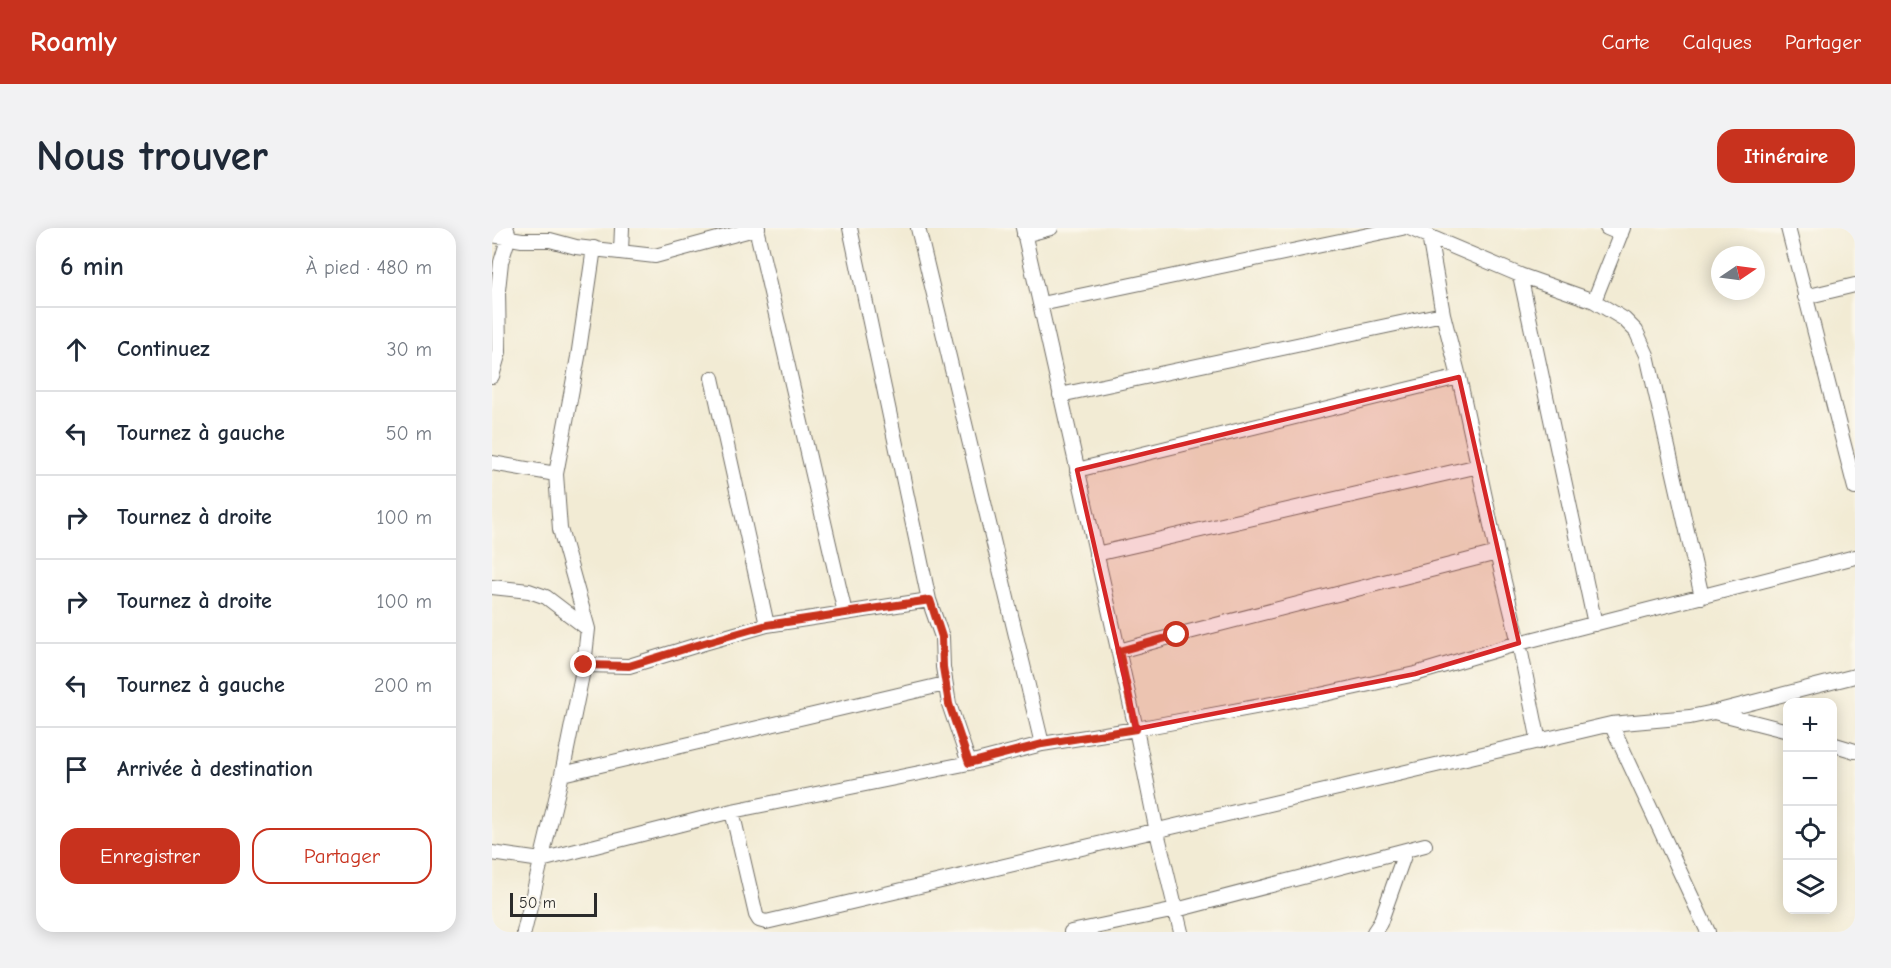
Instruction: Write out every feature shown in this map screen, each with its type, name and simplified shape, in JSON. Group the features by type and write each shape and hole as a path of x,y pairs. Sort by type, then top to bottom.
{"street":[{"path":"621,251 622,228"},
{"path":"492,235 508,232 522,240 550,240 576,247 655,256 757,228 845,613"},
{"path":"850,228 930,600 942,637 945,684 949,704 969,763"},
{"path":"918,228 1042,744"},
{"path":"1051,228 1023,231 1181,932"},
{"path":"1041,304 1402,228"},
{"path":"1409,228 1520,274 1594,301 1624,319 1636,331 1644,344 1702,597"},
{"path":"1594,301 1622,231 1607,228"},
{"path":"1788,228 1855,488"},
{"path":"492,376 499,352 498,290 501,262 508,232"},
{"path":"1429,236 1443,314 1460,378 1539,742"},
{"path":"524,932 562,774 584,665 588,629 560,529 556,474 578,357 594,248"},
{"path":"1520,274 1595,624"},
{"path":"1805,297 1855,285"},
{"path":"1060,395 1443,314"},
{"path":"712,378 767,625"},
{"path":"1077,470 1460,378"},
{"path":"492,463 556,474"},
{"path":"1096,554 1479,466"},
{"path":"1119,651 1497,553"},
{"path":"492,853 541,860 732,811 969,763 1042,744 1320,695 1404,677 1519,643 1855,556"},
{"path":"492,587 529,591 546,597 588,629"},
{"path":"584,665 629,666 767,625 930,600"},
{"path":"732,811 756,915 762,921 1157,832 1611,724 1689,717 1714,712 1855,675"},
{"path":"562,774 945,684"},
{"path":"1714,712 1783,730"},
{"path":"1611,724 1708,932"},
{"path":"1837,745 1855,751"},
{"path":"1071,932 1176,910 1425,845"},
{"path":"1374,932 1380,922 1406,850"}],"highlighted area":[{"path":"1459,377 1519,643 1415,674 1136,729 1077,470"}],"route":[{"path":"584,665 629,666 767,625 930,600 942,637 943,667 949,704 969,763 1042,744 1136,729 1119,651 1177,635"}]}
